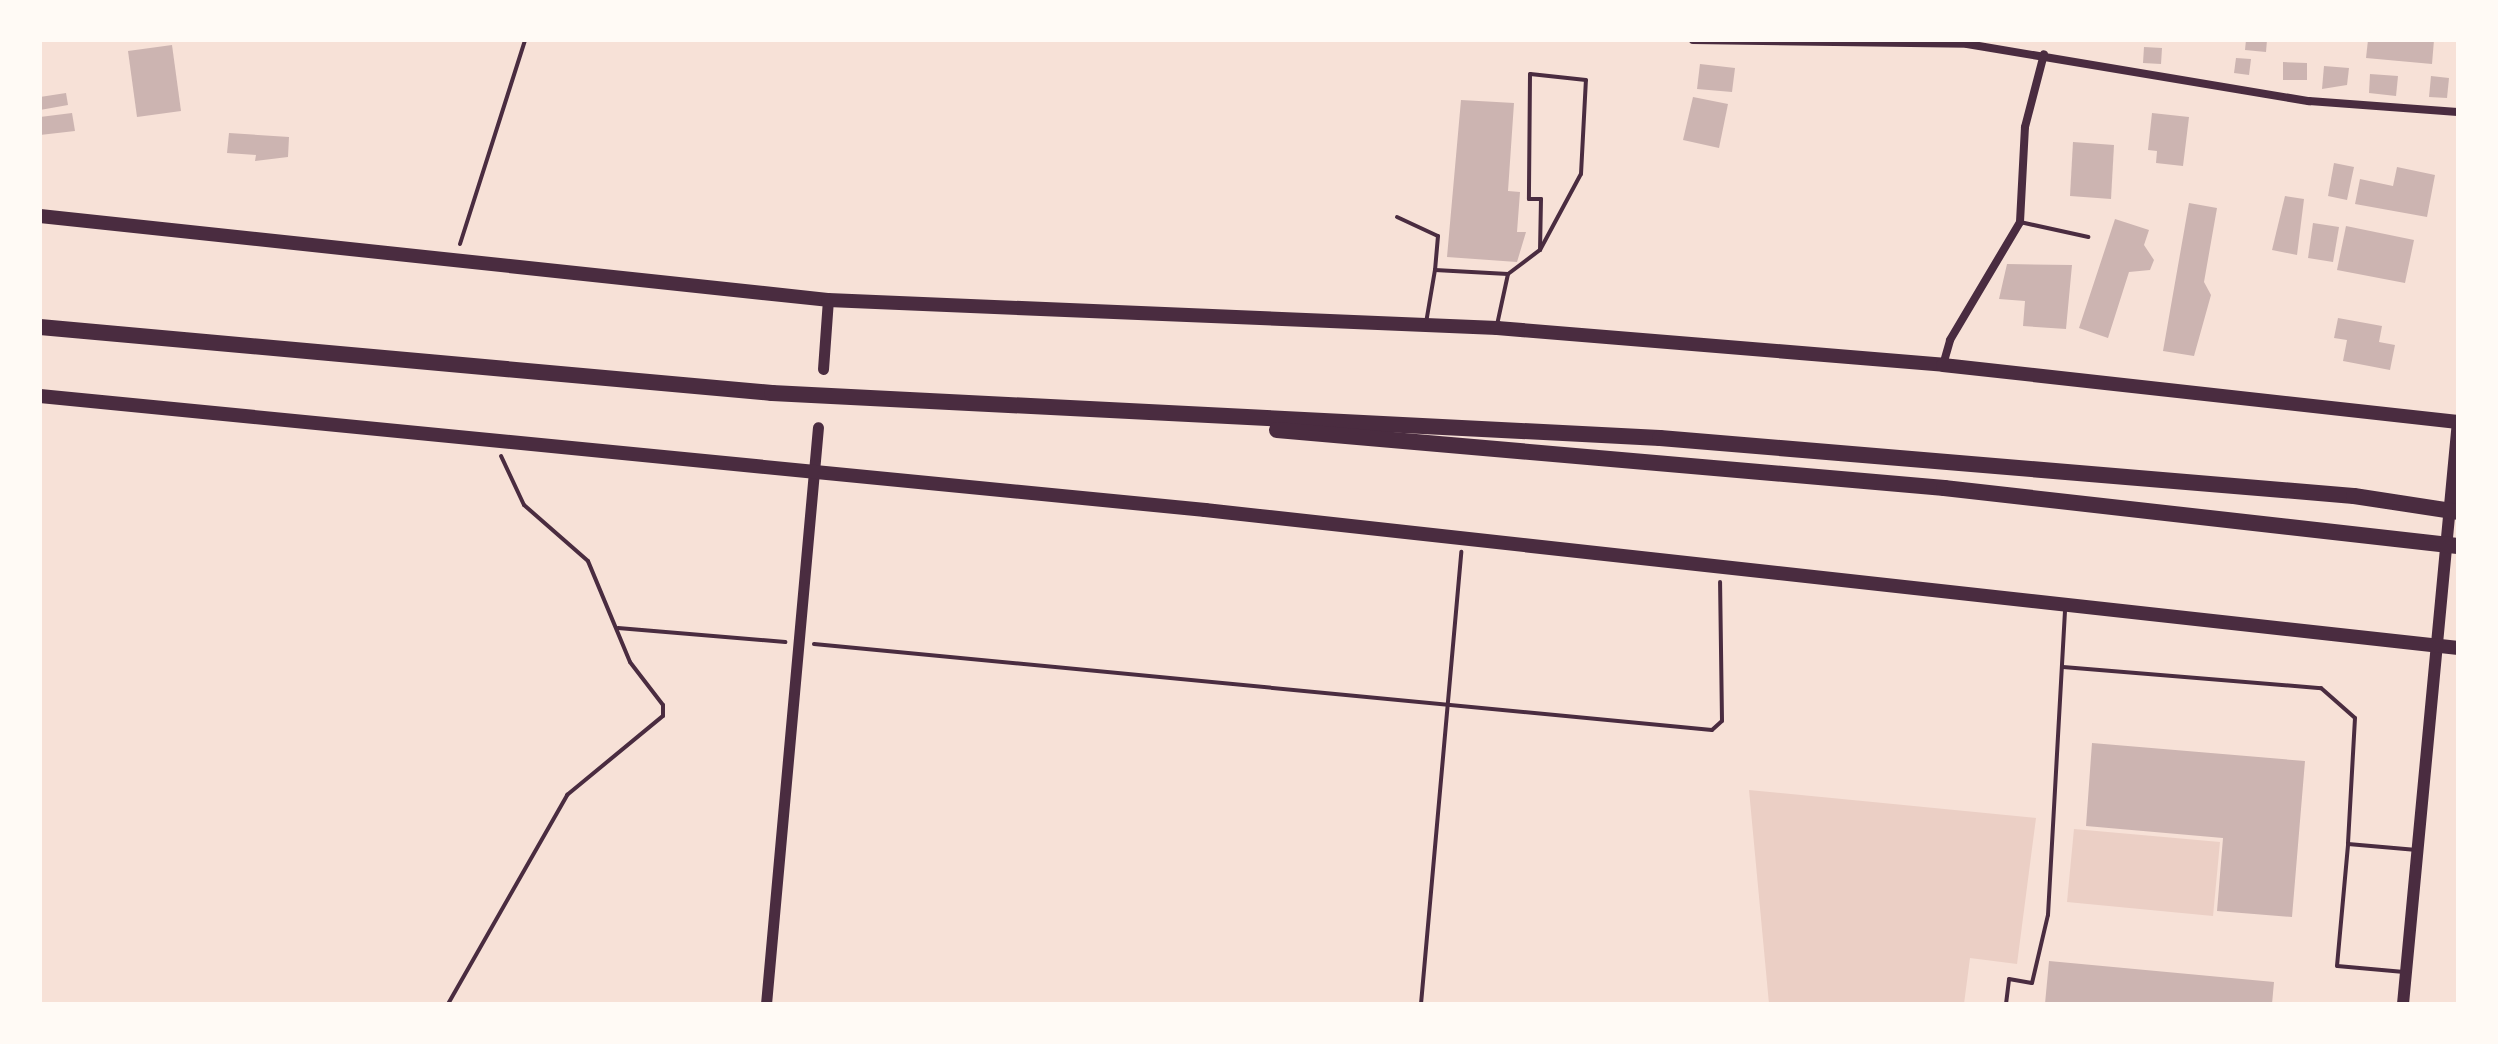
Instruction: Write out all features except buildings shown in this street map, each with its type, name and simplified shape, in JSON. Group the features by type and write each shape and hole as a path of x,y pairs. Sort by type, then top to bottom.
{"highway":[{"path":"40,216 454,265 828,300 1497,328 1943,365 2458,422"},
{"path":"40,327 436,367 1109,414 1944,488 2458,546"},
{"path":"40,396 500,445 816,470 1463,536 2065,601 2458,648"},
{"path":"1109,414 1660,438 2458,505"},
{"path":"2354,496 2458,512"},
{"path":"2421,542 2458,556"}],"main road":[{"path":"2403,1004 2458,422"}],"street":[{"path":"1693,40 1967,44 2044,54 2309,101 2458,112"},
{"path":"1943,365 1950,340 2020,222 2025,127 2044,54"},
{"path":"823,369 828,300"},
{"path":"766,1004 818,427"}],"lane":[{"path":"1435,270 1508,274 1540,250 1581,174 1586,80 1530,74 1529,199 1541,199 1540,250"},
{"path":"1397,217 1438,236 1426,324"},
{"path":"2020,222 2088,237"},
{"path":"1497,328 1508,274"},
{"path":"2006,1004 2009,979 2032,983 2048,915 2065,601"},
{"path":"2063,667 2321,688 2355,718 2337,966 2406,973"},
{"path":"2348,844 2417,850"}],"path":[{"path":"454,265 525,40"},
{"path":"448,1004 567,795 663,716 588,561 524,505 504,472 500,445"},
{"path":"1421,1004 1463,536"},
{"path":"618,628 1712,730 1722,721 1720,563"}],"shaded area":[{"path":"1749,790 2036,818 2017,964 1970,958 1964,1004 1769,1004"},
{"path":"2074,829 2220,842 2213,916 2067,902"}]}
